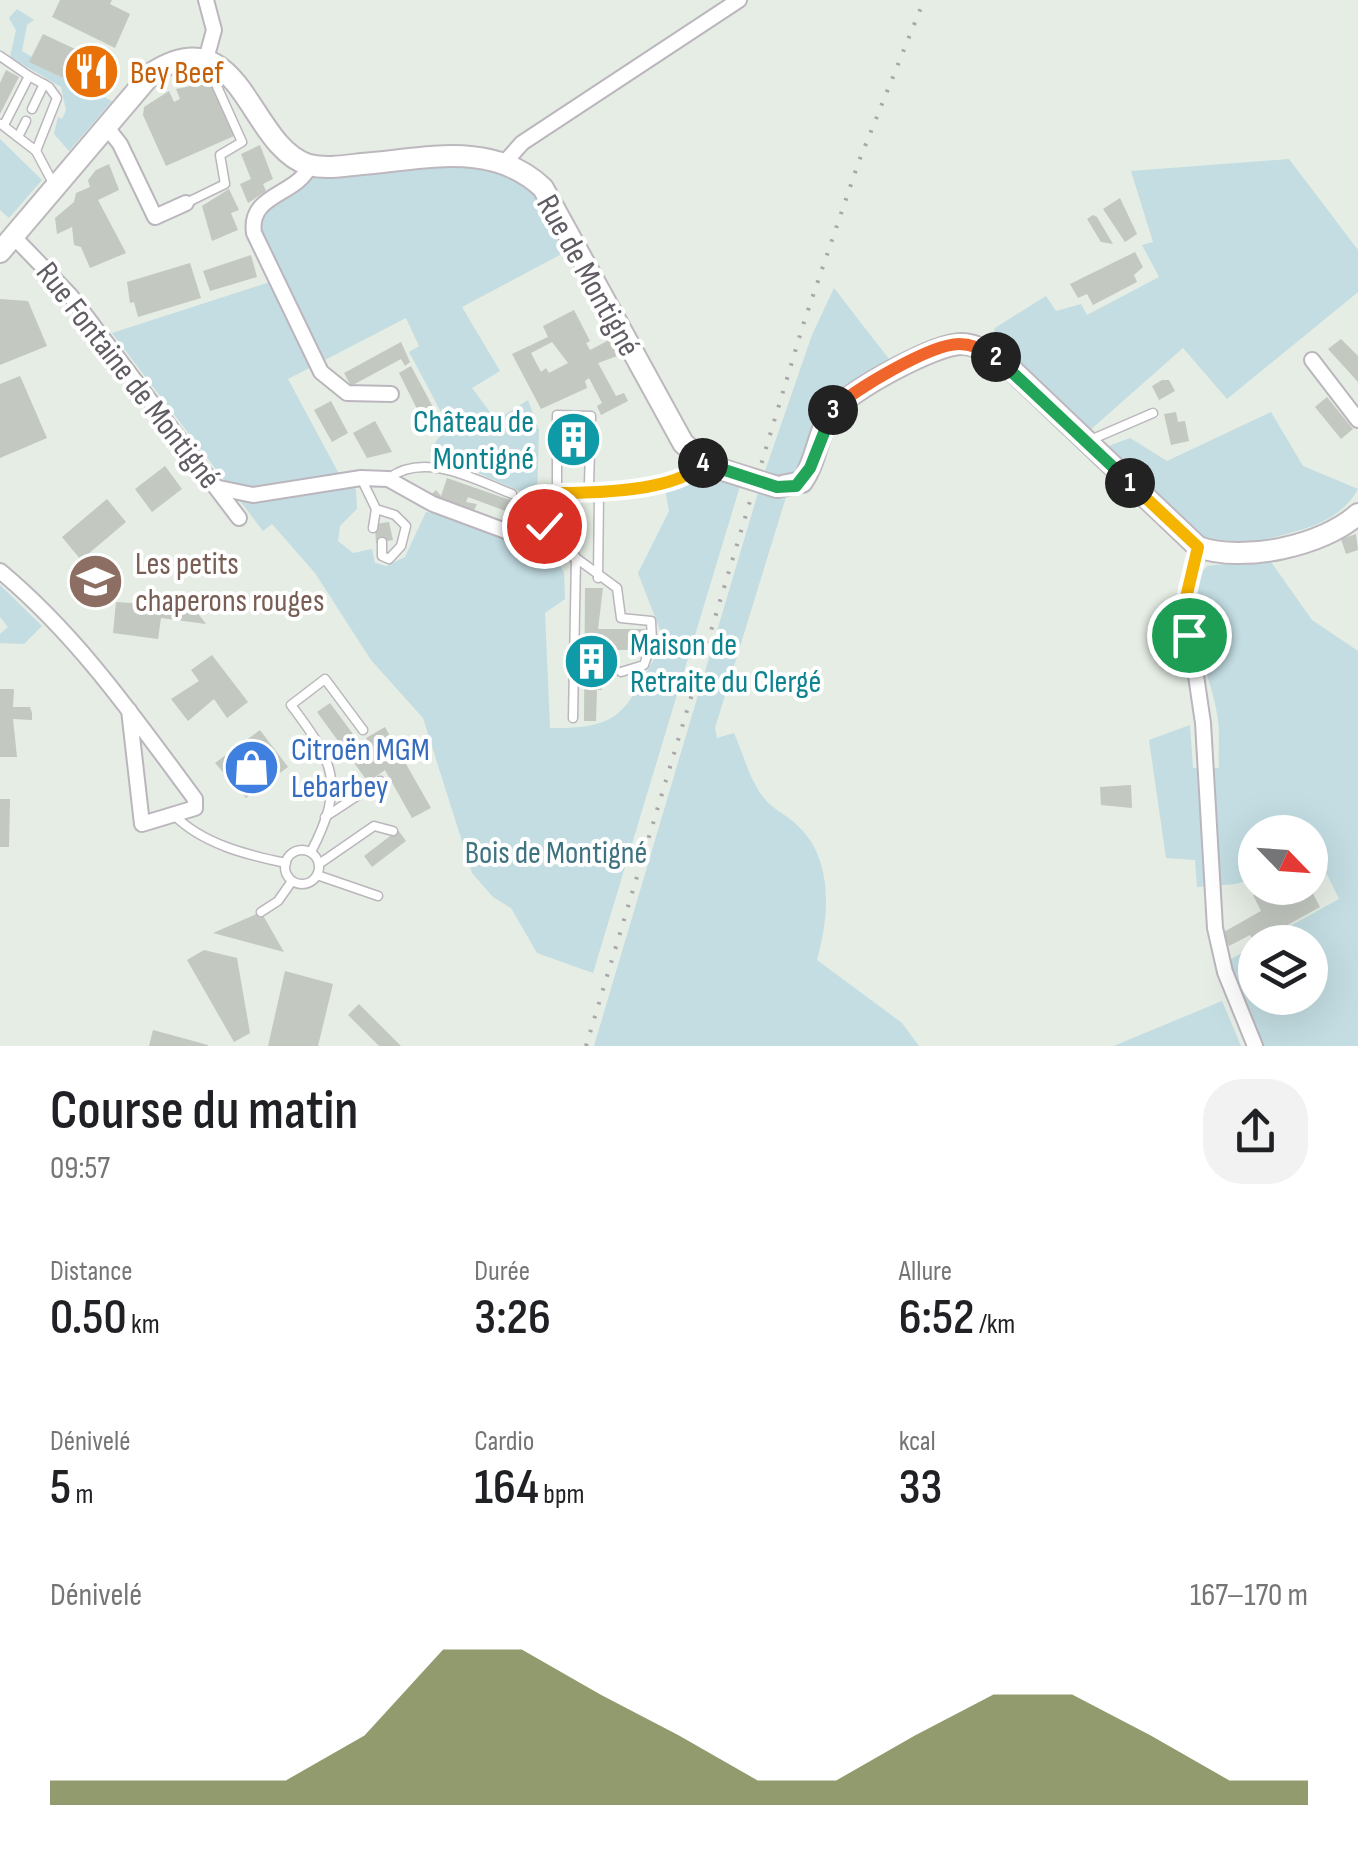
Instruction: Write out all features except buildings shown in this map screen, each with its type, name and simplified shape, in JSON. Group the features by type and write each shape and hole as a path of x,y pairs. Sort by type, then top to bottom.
{"street":[{"path":"206,0 214,30 211,65"},
{"path":"506,162 513,150 666,44 739,0"},
{"path":"4,246 105,126 161,67 180,60 211,65 238,82 279,145 310,165 302,179 260,205 254,216 254,233 322,372 348,393 391,394"},
{"path":"105,126 120,144 155,218 186,203"},
{"name":"Rue de Montigné","path":"310,165 474,154 506,162 543,188 683,442 704,462 726,471 777,487 796,486 806,476 836,407 947,345 971,345 997,357 1088,441"},
{"name":"Rue Fontaine de Montigné","path":"4,246 53,273 239,518"},
{"path":"1312,360 1358,420"},
{"path":"1088,441 1198,547 1224,551 1295,544 1334,532 1358,514"},
{"path":"219,488 253,495 362,478 388,479 432,504 538,543 556,493 599,493 689,477 704,462"},
{"path":"1198,547 1185,602 1203,723 1214,928 1225,972 1256,1046"},
{"path":"0,571 46,610 128,710 195,799 195,808 142,824 128,710"}],"lane":[{"path":"0,56 44,84 57,98 36,150"},
{"path":"186,203 226,184 220,155 242,142 211,65"},
{"path":"28,76 2,124 36,150 56,186"},
{"path":"32,108 44,84"},
{"path":"18,137 26,120"},
{"path":"1088,441 1153,413"},
{"path":"556,493 558,415 591,416 589,484 599,493 598,578"},
{"path":"388,479 400,470 441,468 512,494"},
{"path":"362,478 376,509 373,528"},
{"path":"376,509 395,514 406,526 400,546 388,559 382,556 382,542"},
{"path":"544,526 564,535 576,558 598,578 617,588 621,618 651,622 652,642 644,666 621,672"},
{"path":"538,543 576,558"},
{"path":"573,718 576,558"},
{"path":"311,852 333,771 325,750 291,705 326,680 363,730"},
{"path":"323,818 380,781"},
{"path":"174,814 192,830 234,850 286,862"},
{"path":"319,864 374,826 393,830"},
{"path":"286,862 296,851 311,852"},
{"path":"292,881 309,883 317,875 319,864 311,852"},
{"path":"286,862 292,881"},
{"path":"317,875 378,896"},
{"path":"261,912 278,901 292,881"}],"green space":[{"path":"17,9 34,20 27,25 22,51 32,57 30,62 112,101 69,151 54,134 58,117 62,119 66,110 61,87 10,57 16,30 9,18"},
{"path":"0,139 42,180 9,218 0,210"},
{"path":"1289,159 1358,250 1358,292 1227,399 1183,348 1089,431 991,343 995,328 1046,296 1056,311 1081,304 1087,315 1159,277 1142,245 1153,242 1131,171"},
{"name":"Bois de Montigné","path":"479,161 499,167 537,192 571,249 462,307 500,371 472,388 496,420 528,400 539,430 536,528 564,572 565,599 545,613 550,728 598,724 613,717 624,708 665,643 638,573 669,511 665,488 686,485 704,473 740,486 593,973 537,953 511,908 493,897 472,873 423,718 371,660 315,573 272,524 263,531 112,333 270,282 257,230 263,207 315,172","holes":["406,318 419,346 409,352 448,425 429,451 519,491 525,503 514,528 426,512 405,557 386,566 375,563 372,549 353,553 338,541 340,526 357,509 356,490 338,472 288,379"]},
{"path":"834,288 892,363 838,394 819,415 797,475 786,481 763,477 812,335"},
{"path":"1271,412 1303,466 1358,489 1345,506 1320,523 1260,541 1216,544 1194,534 1167,512 1106,447 1130,438 1167,461"},
{"path":"760,486 786,497 715,728 717,738 734,733 763,797 799,827 818,856 826,908 817,960 902,1023 919,1046 594,1046"},
{"path":"1269,559 1312,620 1358,651 1358,1046 1263,1046 1251,1015 1328,1015 1328,925 1292,925 1339,899 1328,876 1328,815 1238,815 1236,884 1197,887 1195,860 1166,858 1149,740 1190,725 1193,768 1219,768 1215,702 1194,620 1198,582 1207,566"},
{"path":"0,585 42,626 24,644 0,643 0,634 8,627 0,617"},
{"path":"1238,955 1238,983 1229,960"},
{"path":"1222,1001 1241,1046 1113,1046 1116,1045"}],"railway":[{"path":"586,1046 804,322 859,161 924,0"}],"place":[{"name":"Bey Beef","path":"91,72"},
{"name":"Château de Montigné","path":"573,439"},
{"name":"Les petits chaperons rouges","path":"96,581"},
{"name":"Maison de Retraite du Clergé","path":"591,662"},
{"name":"Citroën MGM Lebarbey","path":"252,767"}],"route":[{"path":"544,526 556,493 599,493 689,477 704,462 777,487 796,486 810,468 829,416 848,397 932,351 947,345 971,345 1009,366 1198,547 1185,602 1189,635"}]}
